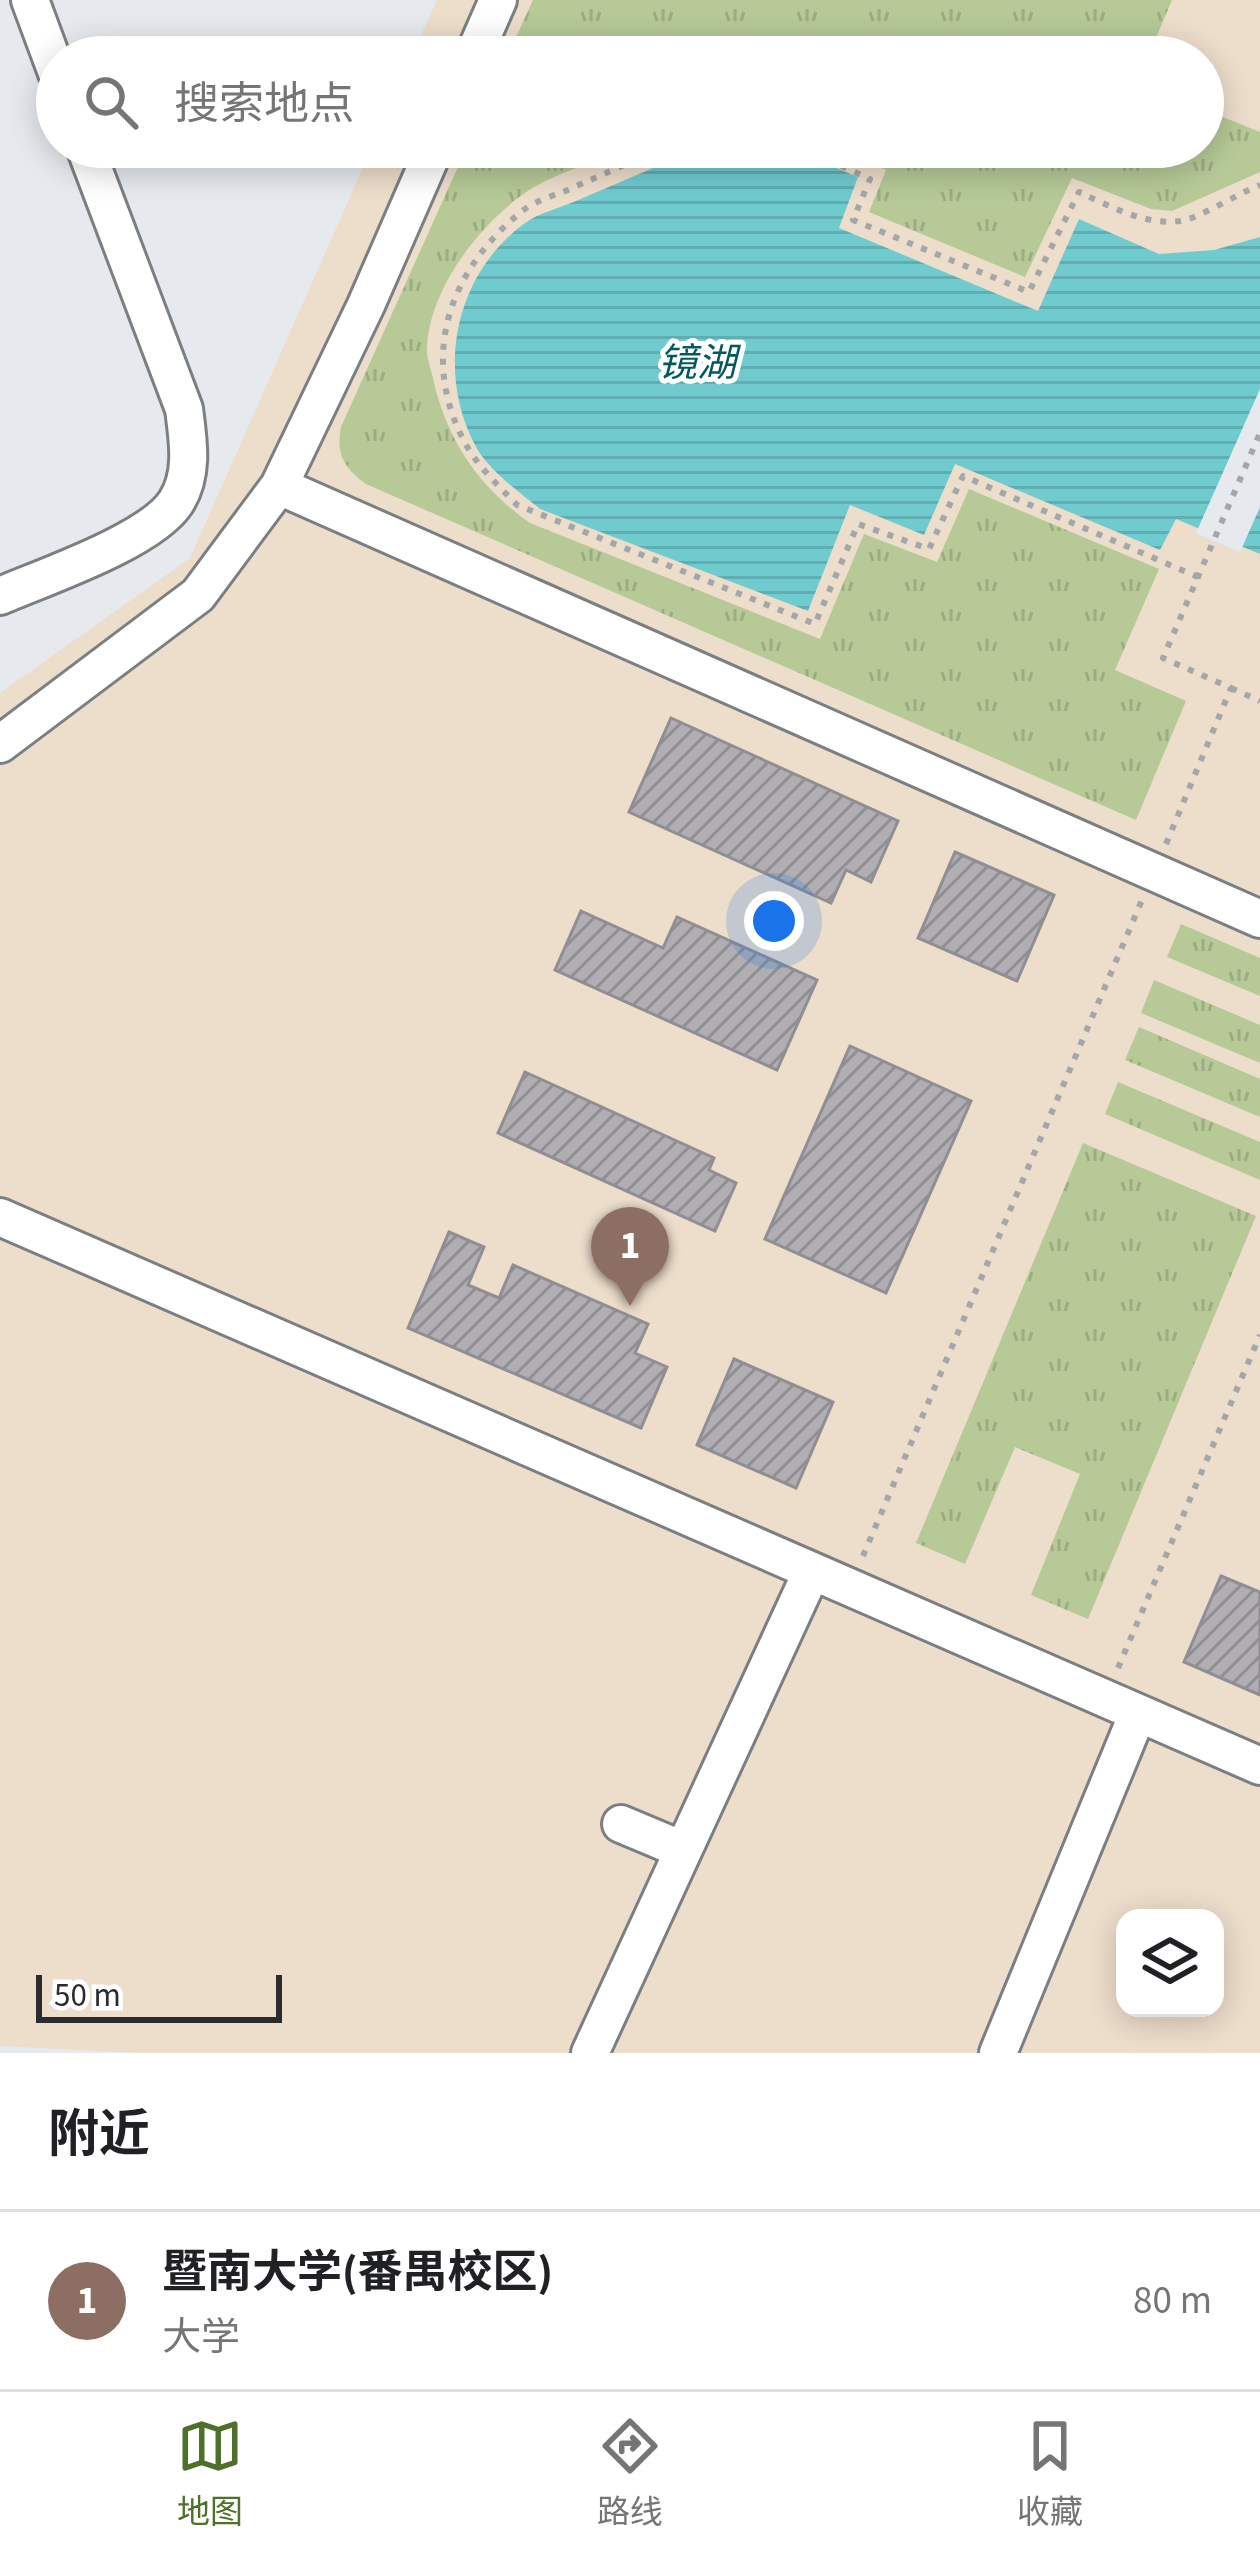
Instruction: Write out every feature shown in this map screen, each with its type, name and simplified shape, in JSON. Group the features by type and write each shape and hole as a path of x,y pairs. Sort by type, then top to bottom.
{"street":[{"path":"29,0 43,36"},
{"path":"482,36 498,0"},
{"path":"0,596 141,534 176,502 190,455 184,409 93,168"},
{"path":"0,744 198,595 279,486 425,168"},
{"path":"279,486 1260,919"},
{"path":"0,1217 1260,1766"},
{"path":"590,2053 812,1571"},
{"path":"998,2053 1138,1713"},
{"path":"621,1825 683,1850"}],"path":[{"path":"616,168 525,208 478,254 453,298 442,344 446,388 463,440 484,472 517,505 814,624 858,524 929,549 963,476 1198,577"},
{"path":"846,168 870,179 853,220 1029,292 1079,192 1133,214 1183,221 1260,184"},
{"path":"1260,434 1163,658 1260,701"},
{"path":"850,1587 1231,688"},
{"path":"1105,1698 1260,1334"}],"shaded area":[{"path":"437,0 1260,0 1260,2053 139,2053 0,2046 0,693 190,558 363,168 1224,168 1224,36 421,36"}],"green space":[{"path":"533,0 1172,0 1157,36 517,36"},
{"path":"1224,117 1260,132 1260,172 1172,211 1151,209 1072,178 1025,277 869,212 886,170 881,168 1224,168"},
{"path":"458,168 577,168 522,195 473,242 447,282 430,325 427,350 445,419 479,476 511,509 530,523 820,639 864,534 937,562 969,489 1159,569 1115,670 1186,701 1136,820 366,484 343,459 341,427"},
{"path":"1181,924 1260,958 1260,996 1167,957"},
{"path":"1154,980 1260,1025 1260,1063 1141,1013"},
{"path":"1139,1027 1260,1079 1260,1117 1125,1060"},
{"path":"1118,1082 1260,1142 1260,1180 1105,1114"},
{"path":"1083,1143 1256,1216 1088,1619 1031,1595 1080,1474 1015,1447 965,1564 916,1543"}],"water":[{"name":"镜湖","path":"652,168 836,168 858,177 839,228 1038,311 1079,219 1159,254 1214,250 1260,237 1260,554 1176,519 1160,550 955,464 924,535 850,505 808,611 540,509 504,480 475,445 456,385 455,355 468,295 482,268 531,219"}],"pier":[{"path":"1260,389 1260,507 1240,552 1196,533"}],"building":[{"path":"671,718 898,821 871,882 846,870 831,903 629,812"},
{"path":"955,852 1054,895 1017,981 918,938"},
{"path":"581,911 663,948 677,917 817,980 777,1070 555,970"},
{"path":"850,1046 971,1101 886,1293 765,1239"},
{"path":"525,1072 714,1158 709,1170 736,1183 715,1231 498,1133"},
{"path":"449,1232 484,1247 468,1285 499,1298 513,1265 648,1324 635,1353 667,1367 641,1428 408,1328"},
{"path":"734,1359 833,1402 796,1488 697,1445"},
{"path":"1221,1576 1260,1592 1260,1695 1184,1662"}],"place":[{"name":"暨南大学(番禺校区)","path":"630,1306"}]}
